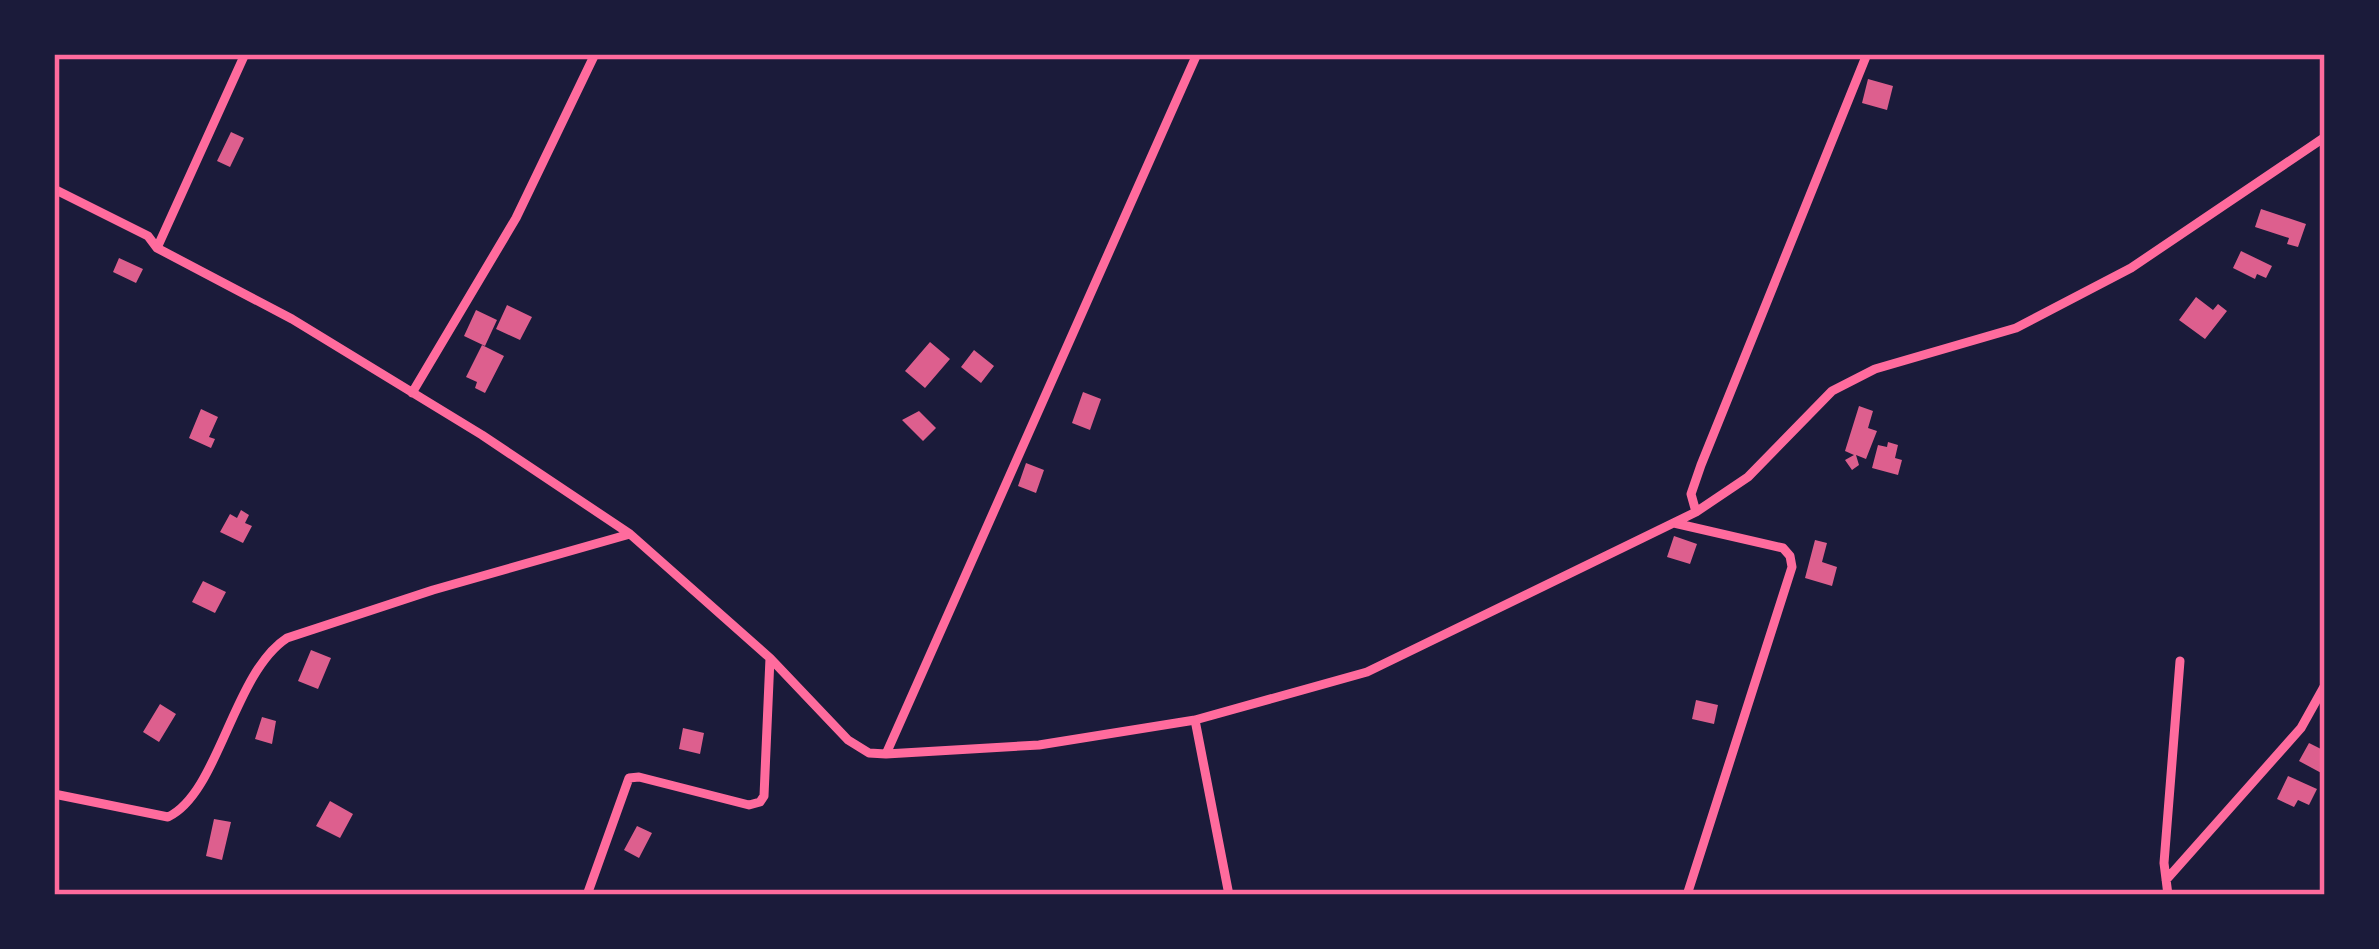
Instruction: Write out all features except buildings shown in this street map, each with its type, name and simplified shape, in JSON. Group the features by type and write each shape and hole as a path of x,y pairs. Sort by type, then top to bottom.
{"street":[{"path":"158,248 245,54"},
{"path":"412,393 516,218 595,54"},
{"path":"886,754 1197,54"},
{"path":"1696,512 1691,494 1701,465 1867,54"},
{"path":"54,189 148,236 158,248 292,319 482,435 630,534 770,658 848,740 869,753 886,754 1040,745 1195,720 1367,672 1696,512 1748,477 1832,392 1875,370 2016,328 2131,268 2325,137"},
{"path":"1674,523 1784,548 1792,567 1687,895"},
{"path":"54,794 168,817 182,809 218,750 260,663 287,638 630,534"},
{"path":"587,895 629,778 749,805 760,802 770,658"},
{"path":"2168,895 2180,662"},
{"path":"2166,880 2301,728 2325,685"},
{"path":"1195,720 1229,895"}]}
